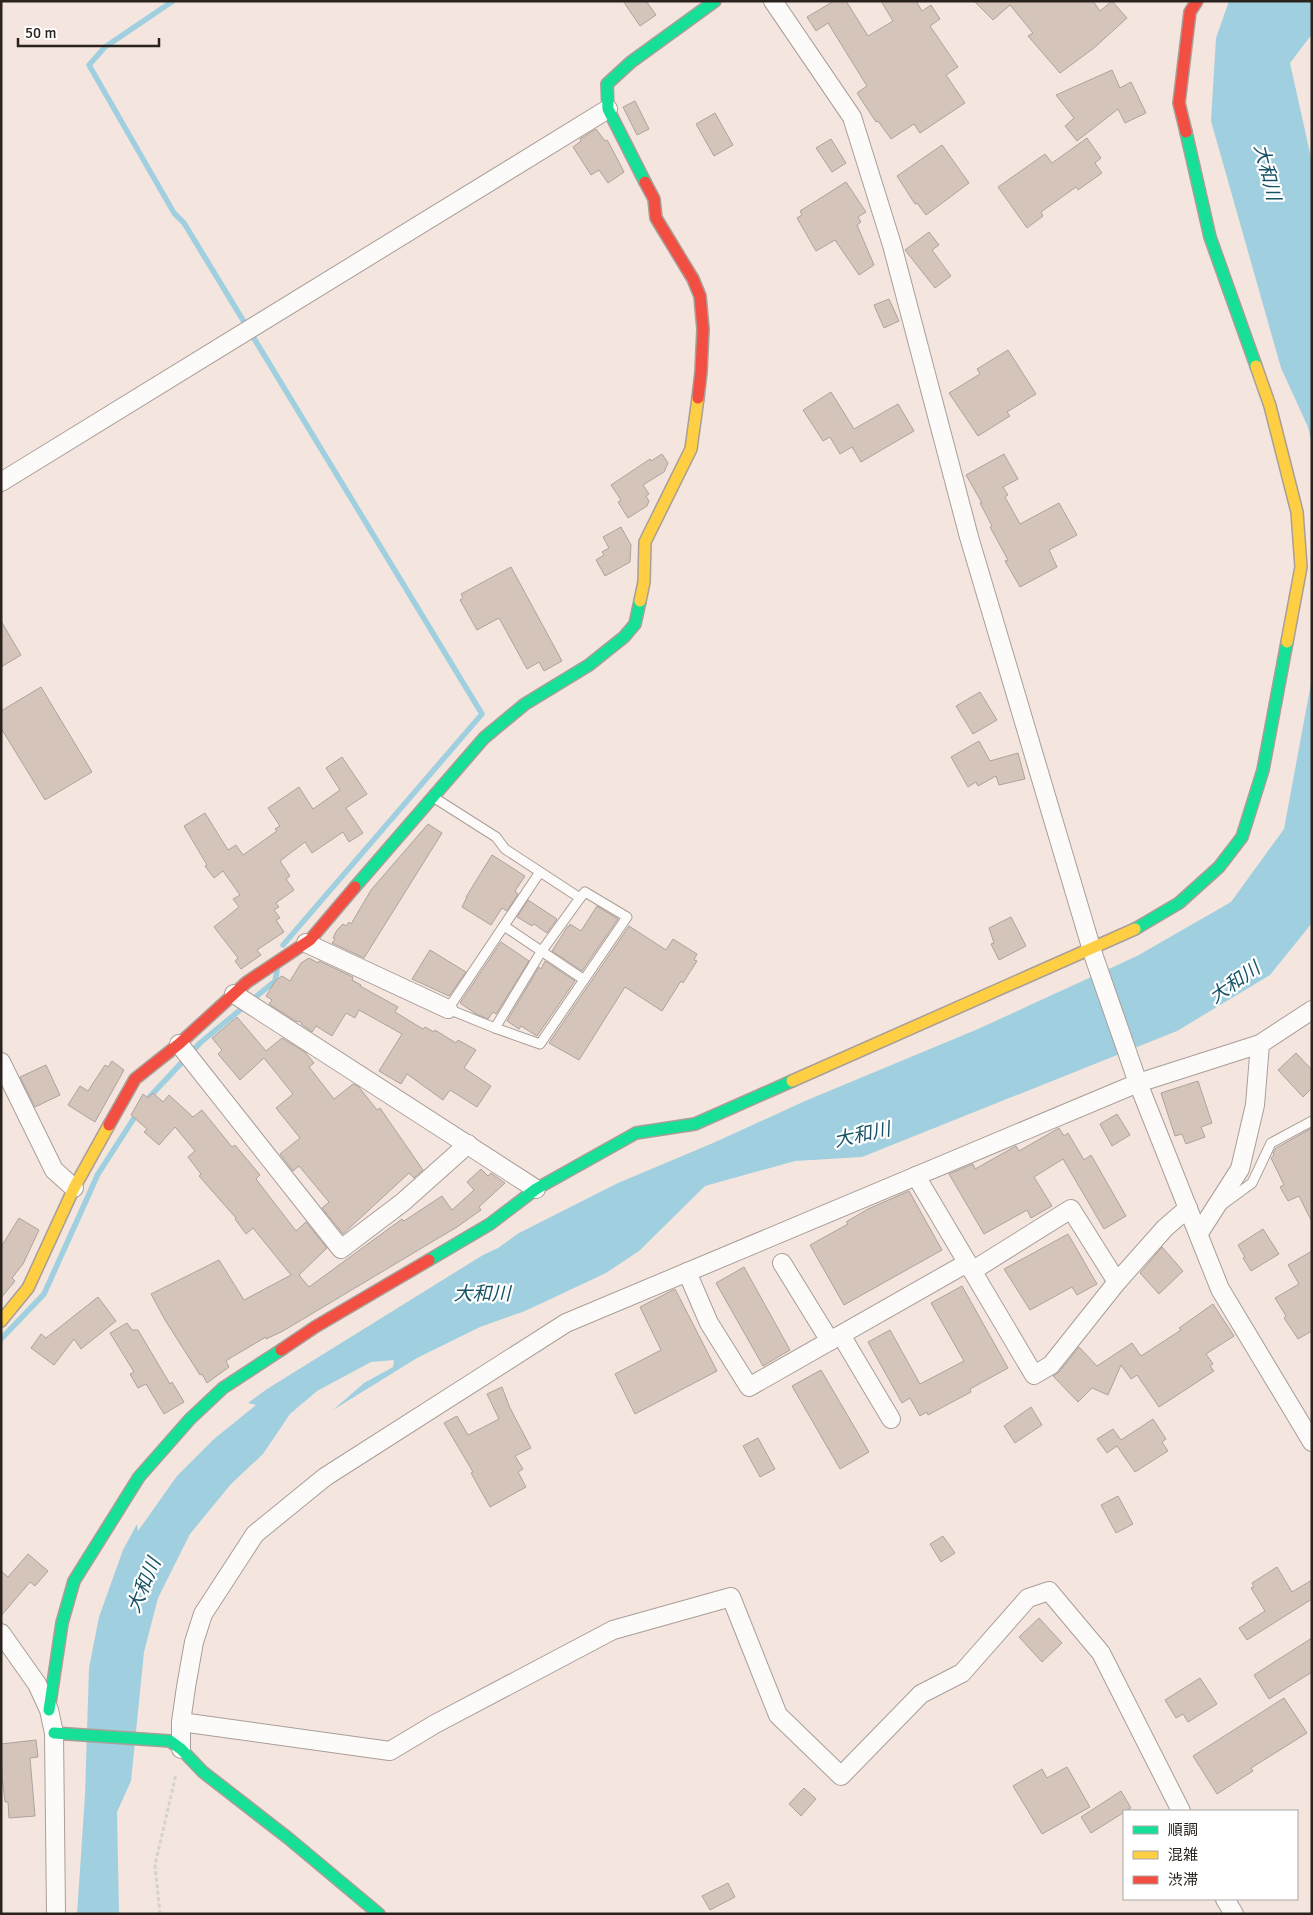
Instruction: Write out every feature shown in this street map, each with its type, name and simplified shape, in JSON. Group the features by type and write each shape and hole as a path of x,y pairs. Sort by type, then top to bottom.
{"street":[{"path":"1,1321 28,1288 74,1188 135,1079 179,1044 247,982 306,943 484,738 525,704 588,665 624,637 634,624 644,582 645,542 691,449 701,372 704,329 700,296 693,279 656,218 654,199 608,109 607,84 630,62 715,1"},
{"path":"773,1 852,117 892,244 970,537 1093,952 1136,1076 1220,1289 1312,1442"},
{"path":"49,1710 62,1623 74,1581 139,1476 190,1419 223,1388 314,1327 490,1224 536,1189 636,1132 695,1124 1093,952 1179,903 1218,867 1242,837 1263,770 1300,567 1297,512 1270,406 1210,238 1179,103 1190,12 1197,1"},
{"path":"1,482 608,109"},
{"path":"306,943 448,1009"},
{"path":"234,994 536,1189"},
{"path":"175,1745 181,1722 194,1642 203,1614 255,1534 324,1477 566,1323 916,1176 1136,1076 1260,1044 1312,1010"},
{"path":"179,1044 341,1249 403,1202 468,1144"},
{"path":"1198,1233 1240,1169 1255,1105 1260,1044"},
{"path":"1,1062 54,1170 74,1188"},
{"path":"916,1176 1034,1375 1051,1364 1117,1282 1165,1228 1188,1208"},
{"path":"687,1272 709,1323 749,1387 1072,1209 1117,1282"},
{"path":"782,1263 891,1419"},
{"path":"181,1722 390,1751 435,1724 613,1630 731,1597 778,1715 842,1776 921,1694 962,1673 1028,1598 1050,1591 1102,1654 1180,1810"},
{"path":"1,1633 37,1684 60,1734 56,1914"},
{"path":"60,1734 175,1745 203,1772 288,1838 379,1914"},
{"path":"1226,1900 1234,1914"}],"lane":[{"path":"433,796 496,837 505,849 580,898"},
{"path":"495,1028 541,952 585,892 627,917 540,1044 495,1028 448,1009 540,872"},
{"path":"504,926 583,979"},
{"path":"1211,1214 1252,1182 1271,1143 1312,1121"}],"path":[{"path":"160,1914 155,1865 175,1745"}],"water":[{"name":"大和川","path":"1229,1 1312,1 1312,34 1290,63 1312,162 1312,445 1308,427 1281,368 1211,121 1216,38"},
{"name":"大和川","path":"1312,678 1312,923 1270,975 1177,1031 862,1157 795,1161 705,1186 639,1251 606,1273 525,1311 480,1327 417,1358 333,1410 364,1383 393,1367 394,1360 371,1362 317,1391 290,1414 263,1454 231,1484 190,1534 158,1598 144,1652 131,1781 117,1812 119,1914 77,1914 85,1795 89,1668 99,1617 123,1550 137,1524 138,1531 177,1476 214,1439 256,1405 248,1403 267,1389 483,1255 498,1248 519,1233 618,1183 713,1143 805,1101 978,1029 1137,956 1231,902 1284,829"}],"building":[{"path":"623,1 646,1 656,15 640,26"},
{"path":"834,1 846,1 868,36 893,21 881,1 916,1 922,11 931,5 940,19 930,26 958,67 946,75 965,103 920,133 914,124 891,139 878,121 876,122 857,93 867,86 828,23 816,31 807,17"},
{"path":"974,1 1093,1 1100,11 1112,1 1127,18 1094,48 1060,73 1028,36 1033,33 1010,5 993,20"},
{"path":"1112,70 1120,88 1131,82 1146,113 1125,123 1118,109 1077,141 1065,126 1074,118 1056,95"},
{"path":"635,101 649,129 637,135 623,107"},
{"path":"715,113 733,145 714,156 696,124"},
{"path":"596,129 605,141 607,140 624,172 608,183 599,170 591,175 573,147 581,141 580,139"},
{"path":"1087,138 1101,158 1095,163 1102,173 1078,190 1076,187 1041,212 1043,216 1027,228 998,187 1045,154 1052,163"},
{"path":"831,139 846,163 832,172 816,148"},
{"path":"942,145 969,183 926,215 917,203 915,204 897,176"},
{"path":"846,182 866,212 858,217 861,222 857,225 874,265 859,275 835,240 816,251 797,218 802,215 800,211"},
{"path":"929,232 939,245 932,250 951,276 935,288 905,250"},
{"path":"889,299 899,321 884,328 874,305"},
{"path":"1008,350 1036,394 1007,412 1010,416 978,436 949,393 980,374 977,369"},
{"path":"831,392 854,429 898,404 914,431 861,462 852,447 840,454 830,437 823,441 803,410"},
{"path":"662,454 668,463 664,472 643,485 649,494 646,496 649,501 647,506 628,518 618,502 621,500 611,485 650,459 651,461"},
{"path":"1004,454 1018,479 1003,487 1008,495 1005,497 1020,524 1059,503 1077,535 1049,550 1057,567 1020,587 1005,561 1008,560 990,527 992,526 980,503 982,503 966,475"},
{"path":"621,527 631,545 630,562 605,576 596,560 604,555 602,552 609,548 603,537"},
{"path":"511,567 562,661 544,671 539,662 527,669 499,618 477,630 460,600 463,598 461,594"},
{"path":"1,621 21,655 1,667"},
{"path":"41,687 92,772 45,800 1,728 1,711"},
{"path":"980,692 997,720 973,734 956,706"},
{"path":"979,741 990,761 1018,753 1025,779 999,785 996,776 978,786 976,782 968,787 951,757"},
{"path":"342,757 367,794 346,808 363,833 349,842 343,832 312,853 305,842 280,861 290,876 286,879 294,890 276,903 279,907 274,910 280,918 276,920 284,932 257,950 261,955 241,969 235,961 238,958 214,927 239,907 233,899 240,895 223,871 214,878 205,866 207,865 184,826 205,813 228,850 236,845 243,855 277,831 275,829 280,826 268,808 299,787 313,809 340,790 326,768"},
{"path":"428,824 442,833 364,958 332,943 337,930 343,924 346,926 349,922 351,924 371,890"},
{"path":"492,855 525,876 515,891 518,894 507,911 502,908 491,925 462,907 466,897"},
{"path":"528,900 557,919 547,933 534,924 532,926 517,917"},
{"path":"597,906 618,919 582,971 552,951 570,924 581,931"},
{"path":"1011,917 1026,946 999,960 991,944 994,943 989,928"},
{"path":"629,926 666,950 673,939 697,954 694,960 697,961 683,983 681,981 662,1011 625,987 579,1060 549,1043"},
{"path":"501,942 529,961 496,1014 493,1012 488,1019 476,1014 460,1003"},
{"path":"430,950 466,972 449,996 412,979"},
{"path":"309,958 353,977 352,980 360,986 398,1007 395,1012 423,1029 425,1027 434,1032 435,1030 456,1043 458,1040 476,1050 464,1068 491,1086 477,1107 450,1090 443,1100 407,1074 401,1084 379,1071 402,1034 359,1010 355,1018 346,1013 332,1036 316,1026 312,1032 302,1023 297,1022 269,1004 272,1000 266,996 276,980 282,976 290,981 301,963"},
{"path":"545,961 575,981 537,1036 521,1026 519,1029 507,1021 539,967 541,969"},
{"path":"237,1017 266,1051 282,1038 305,1052 314,1063 309,1067 334,1099 353,1084 358,1086 377,1110 380,1108 423,1170 414,1178 409,1173 343,1234 322,1208 329,1202 299,1166 293,1171 280,1154 300,1138 276,1108 293,1094 264,1058 240,1080 218,1054 222,1050 212,1038"},
{"path":"1296,1053 1312,1070 1312,1088 1303,1097 1278,1070"},
{"path":"112,1061 124,1070 95,1122 68,1105 80,1086 88,1091 105,1065 108,1067"},
{"path":"46,1065 60,1095 35,1107 20,1077"},
{"path":"1198,1081 1212,1123 1201,1127 1205,1137 1186,1144 1182,1134 1175,1136 1161,1093"},
{"path":"153,1093 163,1102 169,1095 193,1117 202,1110 232,1147 235,1145 260,1175 256,1179 296,1231 306,1222 327,1248 299,1275 309,1287 402,1219 404,1221 442,1196 452,1210 474,1190 467,1182 481,1169 488,1176 491,1173 505,1183 479,1207 481,1210 457,1227 283,1331 266,1339 266,1337 232,1357 226,1361 229,1367 207,1383 165,1320 151,1294 219,1260 244,1300 291,1275 253,1228 246,1234 236,1218 199,1176 201,1174 188,1157 195,1151 175,1127 159,1145 144,1132 147,1129 131,1115 143,1094 148,1098"},
{"path":"1117,1114 1130,1135 1112,1146 1100,1124"},
{"path":"1059,1128 1064,1136 1068,1133 1084,1160 1091,1155 1126,1216 1104,1229 1063,1159 1034,1177 1052,1206 1031,1218 1027,1210 984,1234 949,1174 973,1164 975,1169 1016,1146 1019,1151"},
{"path":"1312,1128 1312,1222 1299,1196 1288,1201 1280,1187 1284,1185 1271,1158 1276,1148"},
{"path":"909,1191 942,1250 844,1305 810,1245 848,1224 846,1222 868,1209"},
{"path":"19,1218 39,1230 23,1264 12,1278 15,1281 1,1298 1,1247"},
{"path":"1263,1229 1279,1254 1251,1271 1238,1245"},
{"path":"1068,1234 1097,1284 1077,1295 1072,1287 1030,1310 1004,1269"},
{"path":"1162,1247 1183,1271 1159,1294 1140,1273"},
{"path":"1312,1251 1312,1331 1298,1339 1284,1318 1286,1316 1275,1298 1299,1284 1288,1265"},
{"path":"744,1267 790,1350 763,1366 716,1283"},
{"path":"962,1286 1008,1368 970,1389 971,1392 928,1415 927,1412 920,1416 910,1398 902,1403 868,1342 890,1330 920,1384 964,1361 931,1303"},
{"path":"675,1289 717,1371 635,1414 615,1374 661,1350 640,1307"},
{"path":"98,1297 116,1321 81,1349 74,1339 54,1365 31,1348 41,1334 46,1338"},
{"path":"1213,1304 1234,1336 1206,1354 1213,1364 1210,1366 1214,1371 1159,1407 1137,1375 1131,1379 1121,1365 1108,1395 1092,1388 1078,1402 1053,1376 1059,1372 1079,1347 1097,1366 1132,1343 1141,1356 1181,1330 1179,1328"},
{"path":"127,1323 132,1330 138,1330 170,1384 172,1382 184,1402 164,1414 146,1384 138,1388 130,1374 134,1372 110,1333"},
{"path":"821,1370 869,1452 840,1469 792,1386"},
{"path":"502,1387 510,1408 531,1448 515,1456 523,1469 518,1472 526,1487 490,1507 471,1473 473,1472 444,1423 457,1416 468,1435 499,1419 487,1394"},
{"path":"1031,1407 1042,1425 1015,1443 1004,1426"},
{"path":"1153,1419 1166,1439 1162,1442 1168,1451 1135,1472 1117,1446 1107,1453 1097,1439 1113,1429 1121,1440"},
{"path":"758,1438 775,1469 760,1477 743,1446"},
{"path":"1118,1496 1133,1524 1116,1533 1101,1505"},
{"path":"943,1536 955,1553 941,1562 930,1544"},
{"path":"28,1554 48,1571 35,1586 30,1582 1,1616 1,1571 8,1577"},
{"path":"1277,1567 1292,1592 1312,1580 1312,1599 1247,1640 1239,1628 1265,1611 1251,1588 1254,1587 1252,1583"},
{"path":"1039,1618 1062,1643 1042,1662 1019,1637"},
{"path":"1312,1638 1312,1672 1269,1699 1254,1675"},
{"path":"1200,1678 1217,1704 1188,1722 1183,1714 1176,1718 1165,1700"},
{"path":"1284,1698 1307,1733 1251,1768 1253,1771 1217,1794 1193,1756"},
{"path":"36,1740 38,1757 30,1758 35,1816 9,1818 8,1802 5,1802 2,1777 1,1744"},
{"path":"1067,1767 1090,1807 1042,1834 1013,1786 1042,1769 1047,1778"},
{"path":"804,1788 816,1799 801,1816 789,1804"},
{"path":"1121,1791 1131,1808 1123,1810 1123,1813 1091,1833 1081,1817"},
{"path":"728,1883 735,1897 710,1910 702,1896"}],"waterway":[{"path":"173,1 105,47 89,65 174,213 184,223 482,714 283,945"},
{"path":"143,1104 200,1043 275,981 277,971"},
{"path":"1,1339 44,1294 98,1174 138,1112"}],"traffic: fast":[{"path":"645,182 608,109 607,84 631,62 715,1"},
{"path":"1186,132 1210,237 1256,366"},
{"path":"355,887 484,738 525,704 589,665 624,637 635,624 640,601"},
{"path":"1135,929 1179,903 1219,867 1242,837 1263,770 1287,642"},
{"path":"429,1260 490,1224 536,1189 636,1133 695,1124 792,1081"},
{"path":"49,1710 62,1623 74,1581 139,1477 190,1419 223,1388 281,1350"},
{"path":"54,1733 170,1741 181,1749 203,1772 288,1838 379,1914"}],"traffic: slow":[{"path":"1256,366 1270,406 1297,512 1301,567 1287,642"},
{"path":"640,601 644,582 645,542 691,449 698,398"},
{"path":"792,1081 1135,929"},
{"path":"1,1321 28,1288 74,1188 109,1125"}],"traffic: jam":[{"path":"1186,132 1179,103 1190,12 1197,1"},
{"path":"645,182 654,199 656,218 693,279 700,296 703,329 698,398"},
{"path":"109,1125 135,1079 179,1044 247,982 310,940 355,887"},
{"path":"281,1350 315,1327 429,1260"}]}
